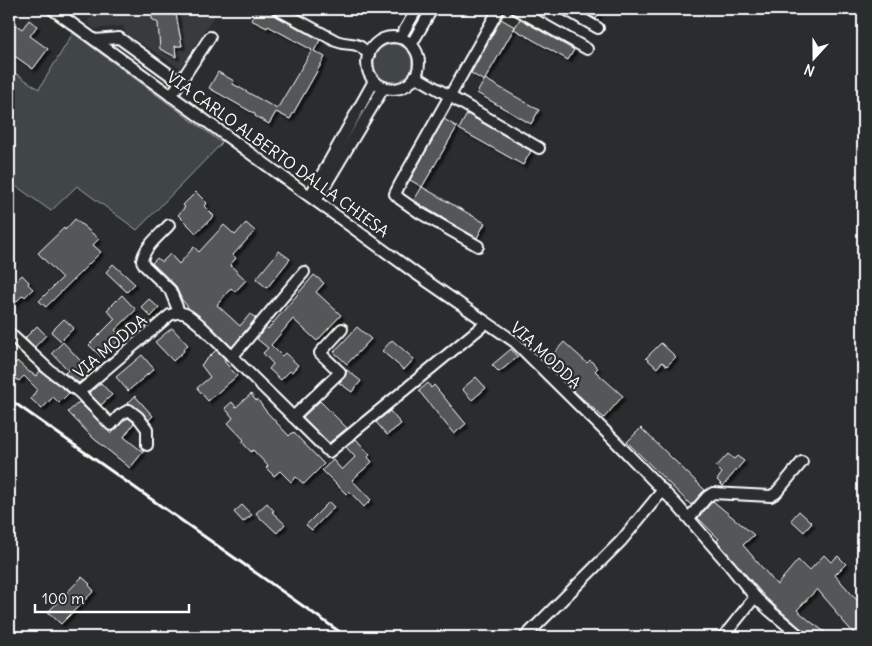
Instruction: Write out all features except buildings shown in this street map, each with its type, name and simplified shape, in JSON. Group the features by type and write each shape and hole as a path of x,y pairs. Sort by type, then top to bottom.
{"street":[{"name":"VIA CARLO ALBERTO DALLA CHIESA","path":"52,9 486,324"},
{"path":"277,9 336,41 353,43 362,47 368,55"},
{"path":"400,38 417,9"},
{"path":"411,45 432,9"},
{"path":"478,246 420,213 395,194 500,9"},
{"path":"516,9 587,49"},
{"path":"565,9 598,28"},
{"path":"171,96 210,37"},
{"path":"95,40 119,38 180,82"},
{"path":"400,38 411,45 416,52 419,60 418,68 410,83 394,89 384,87 374,81 368,69 368,55 381,40 400,38"},
{"path":"415,76 539,148"},
{"path":"313,198 374,81"},
{"path":"313,198 384,87"},
{"path":"169,225 147,249 142,256 142,261 170,290 179,312"},
{"path":"232,357 304,272"},
{"name":"VIA MODDA","path":"9,333 48,369 79,392 170,315 179,312 185,314 199,324 329,452 486,324 504,334 525,352 663,490 689,518 755,598 801,637"},
{"path":"293,417 340,372 320,353 342,329"},
{"path":"79,392 111,425 120,415 129,410 138,416 147,429 147,445"},
{"path":"689,518 707,497 713,493 771,496 776,493 802,462"},
{"path":"525,637 620,541 663,490"},
{"path":"723,637 755,598"}],"shaded area":[{"path":"97,9 219,9 180,68 125,33 123,26 94,29 87,22"},
{"path":"73,33 222,143 137,230 77,186 51,211 9,181 9,69 39,89"},
{"path":"393,44 407,49 412,63 407,77 393,82 379,77 374,63 379,49"}],"railway":[{"path":"9,399 347,637"}]}
